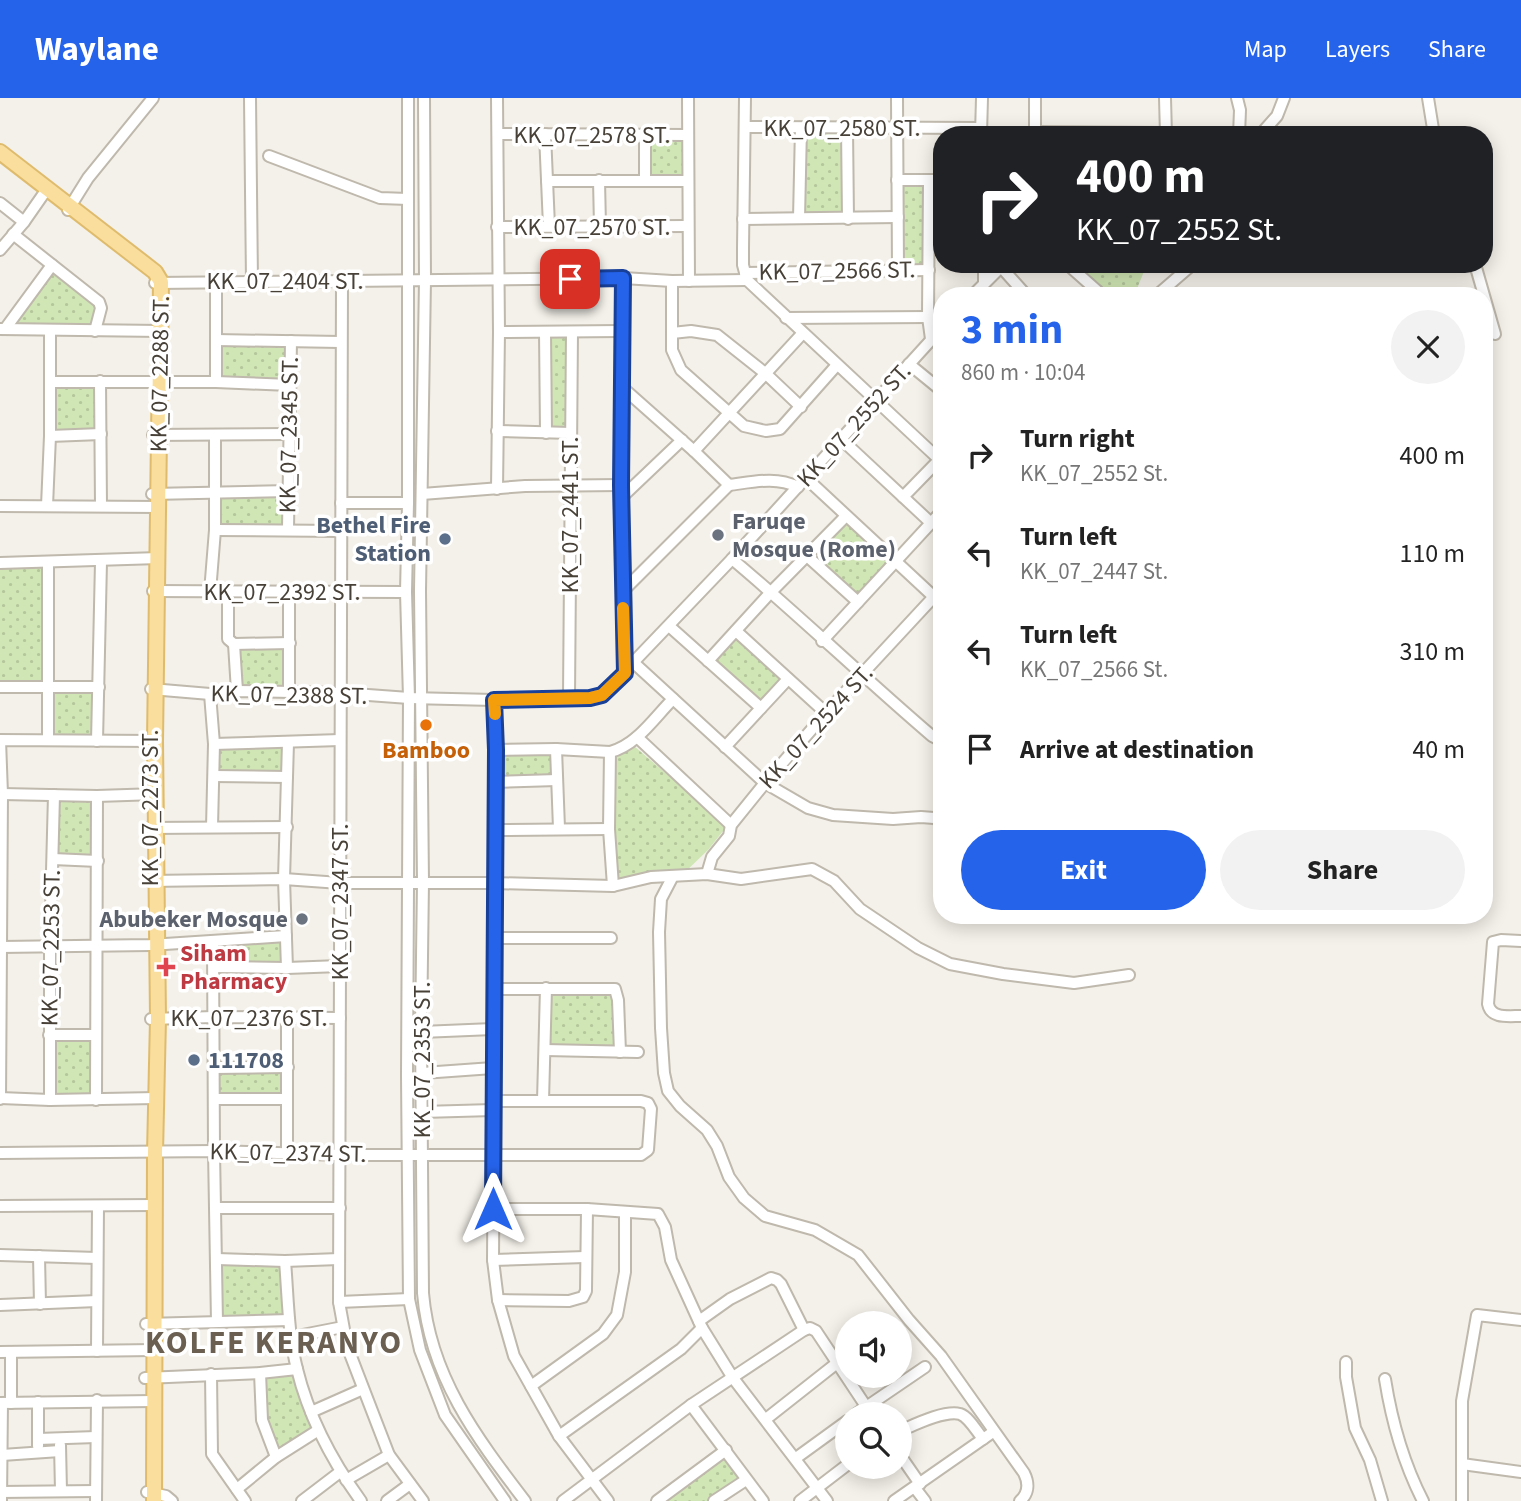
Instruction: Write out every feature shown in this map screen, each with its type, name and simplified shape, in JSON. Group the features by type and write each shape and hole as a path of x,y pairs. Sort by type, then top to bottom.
{"main road":[{"name":"KK_07_2288 ST.","path":"0,152 45,191"},
{"name":"KK_07_2288 ST.","path":"0,159 69,209 158,282"},
{"name":"KK_07_2273 ST.","path":"150,1496 154,1019 152,741 158,282"}],"street":[{"path":"250,98 252,282"},
{"name":"KK_07_2353 ST.","path":"408,98 406,592 415,698 423,882 423,1293 428,1326 441,1370 466,1420 525,1501"},
{"name":"KK_07_2353 ST.","path":"424,98 422,518 408,883 409,1299 420,1350 445,1415 505,1501"},
{"path":"497,98 497,489"},
{"path":"688,98 686,181 689,281"},
{"path":"746,98 743,219 746,276 802,334 933,454"},
{"path":"897,98 898,269"},
{"path":"981,126 982,98"},
{"path":"1035,98 1035,126"},
{"path":"1165,98 1166,126"},
{"path":"1237,98 1239,126"},
{"path":"1268,126 1276,116 1284,98"},
{"path":"1428,98 1433,126"},
{"path":"69,209 88,178 151,101"},
{"name":"KK_07_2580 ST.","path":"745,128 933,130"},
{"path":"799,218 801,128"},
{"path":"847,128 848,219"},
{"name":"KK_07_2578 ST.","path":"498,134 687,135"},
{"path":"545,134 549,226"},
{"path":"645,135 645,179"},
{"path":"269,156 380,198 408,200"},
{"path":"599,180 600,226"},
{"path":"897,180 933,181"},
{"path":"547,181 686,181"},
{"path":"929,181 928,317 931,339"},
{"path":"45,191 24,222 5,241 52,265 101,306 94,331"},
{"path":"0,203 24,222"},
{"path":"743,219 898,217"},
{"name":"KK_07_2570 ST.","path":"497,227 687,226"},
{"path":"2,329 52,265"},
{"name":"KK_07_2566 ST.","path":"425,280 623,278 689,281 898,269 929,270"},
{"path":"984,273 984,284"},
{"path":"981,287 995,273"},
{"path":"1008,273 1020,287"},
{"path":"1081,273 1095,287"},
{"path":"1166,287 1183,273"},
{"path":"623,278 621,498 625,673"},
{"name":"KK_07_2404 ST.","path":"158,282 425,280"},
{"path":"216,281 216,382"},
{"path":"672,281 672,350 681,370 744,426 755,430 775,431 801,407 836,366"},
{"name":"KK_07_2347 ST.","path":"342,282 339,1302 347,1346 389,1455 423,1501"},
{"path":"786,318 928,317"},
{"path":"1493,327 1495,334"},
{"path":"2,329 158,331"},
{"path":"47,506 50,330"},
{"path":"499,332 621,331"},
{"path":"672,333 691,331 717,335 765,373 801,407"},
{"path":"545,332 546,433"},
{"name":"KK_07_2441 ST.","path":"569,697 572,332"},
{"path":"694,451 728,411 802,334"},
{"name":"KK_07_2552 ST.","path":"415,698 494,700 590,698 602,695 732,559 931,339"},
{"path":"216,340 341,342"},
{"name":"KK_07_2345 ST.","path":"288,529 291,341"},
{"path":"909,364 933,384"},
{"path":"100,381 101,506"},
{"path":"50,382 290,385"},
{"path":"623,388 729,485"},
{"path":"497,431 571,433"},
{"path":"50,436 101,434"},
{"path":"157,435 289,434"},
{"path":"210,592 215,530 215,436"},
{"path":"841,439 930,522"},
{"path":"621,498 682,440"},
{"path":"903,497 933,468"},
{"path":"622,592 729,485 769,479 802,483 846,516 895,562 933,589"},
{"path":"422,494 570,485 621,485"},
{"path":"0,506 101,506 214,491 289,491"},
{"path":"341,503 408,503"},
{"path":"708,661 846,516"},
{"path":"408,517 422,518"},
{"path":"822,641 933,519"},
{"path":"215,530 341,531"},
{"path":"807,556 858,602"},
{"path":"0,563 156,559"},
{"path":"732,559 861,676 933,736"},
{"path":"97,741 101,562"},
{"path":"48,563 48,739"},
{"name":"KK_07_2392 ST.","path":"155,591 406,592"},
{"path":"289,591 289,692"},
{"path":"228,593 228,639 234,645 237,691"},
{"name":"KK_07_2524 ST.","path":"707,874 712,857 729,836 731,825 765,783 933,596"},
{"path":"669,626 761,708"},
{"path":"736,631 826,713"},
{"path":"234,645 290,643"},
{"path":"634,663 765,783 808,808 833,815 933,818"},
{"path":"725,747 788,679"},
{"path":"0,687 99,687"},
{"name":"KK_07_2388 ST.","path":"154,690 210,694 237,691 341,693 415,698"},
{"path":"210,694 215,744 212,827"},
{"path":"496,750 610,752 630,744 673,698"},
{"path":"494,700 496,938 493,1029 493,1259 498,1300 514,1356 544,1412 608,1501"},
{"path":"637,737 731,825"},
{"path":"152,741 0,740 0,1099 152,1098"},
{"path":"215,744 340,740"},
{"path":"287,968 284,879 288,743"},
{"path":"556,749 559,828"},
{"path":"610,752 608,829 613,886"},
{"path":"214,776 287,777"},
{"path":"495,782 557,780"},
{"path":"2,794 153,794"},
{"name":"KK_07_2253 ST.","path":"50,1100 54,795"},
{"path":"96,1100 97,796"},
{"path":"152,828 287,827"},
{"path":"496,830 608,829"},
{"path":"52,859 98,861"},
{"path":"153,881 284,879 340,883 613,886 650,877 707,874 741,879 812,869 834,881 860,909 918,948 950,964 1074,983 1129,975"},
{"path":"673,876 662,899 659,932 661,1028 668,1091 718,1146 729,1177 744,1198 765,1216 815,1230 858,1255 941,1356 1024,1473 1028,1485 1026,1496 1020,1501"},
{"path":"1,947 154,945 286,936"},
{"path":"496,938 611,939"},
{"path":"213,941 217,1322"},
{"path":"1521,941 1493,942 1488,1004 1489,1011 1494,1015 1521,1016"},
{"path":"214,967 340,966"},
{"path":"422,1112 543,1101 546,988"},
{"path":"495,989 615,989 618,1000 620,1052"},
{"path":"287,1017 287,1153"},
{"name":"KK_07_2376 ST.","path":"154,1019 340,1018"},
{"path":"421,1032 493,1029"},
{"path":"49,1035 96,1035"},
{"path":"545,1051 639,1052"},
{"path":"214,1068 288,1067"},
{"path":"423,1073 493,1068"},
{"path":"215,1099 287,1098"},
{"name":"KK_07_2374 ST.","path":"0,1153 641,1155 648,1150 651,1109 648,1103 543,1101"},
{"path":"0,1206 151,1205"},
{"path":"97,1351 98,1206"},
{"path":"216,1208 340,1208"},
{"path":"493,1209 587,1209 658,1214 665,1227 671,1260 700,1324 733,1378 827,1501"},
{"path":"498,1300 569,1301 583,1297 586,1291 587,1209"},
{"path":"531,1386 603,1335 617,1315 625,1272 625,1212"},
{"path":"0,1255 97,1258"},
{"path":"39,1256 40,1304"},
{"path":"493,1259 585,1257"},
{"path":"217,1259 339,1259"},
{"path":"285,1261 289,1320 297,1370 317,1431 361,1501"},
{"path":"559,1436 681,1349 700,1324 730,1299 771,1278 781,1284 804,1330"},
{"path":"339,1302 409,1299"},
{"path":"0,1305 97,1301"},
{"path":"1462,1501 1462,1401 1477,1315 1521,1320"},
{"path":"150,1324 289,1320"},
{"path":"292,1337 343,1327"},
{"path":"563,1501 691,1405 804,1330 810,1328 816,1331 835,1360"},
{"path":"97,1400 96,1496 61,1491 36,1496 1,1495 5,1352 150,1350"},
{"path":"1346,1362 1355,1428 1370,1460 1382,1501"},
{"path":"766,1419 835,1365"},
{"path":"879,1402 925,1367"},
{"path":"150,1378 297,1370"},
{"path":"260,1373 262,1420 276,1457"},
{"path":"211,1374 212,1454 245,1501"},
{"path":"1385,1379 1399,1447 1423,1501"},
{"path":"311,1412 363,1389"},
{"path":"5,1403 149,1401"},
{"path":"38,1402 38,1452"},
{"path":"691,1405 763,1501"},
{"path":"912,1427 948,1414 960,1414 983,1439"},
{"path":"796,1458 835,1430"},
{"path":"237,1489 276,1457 317,1431"},
{"path":"894,1501 993,1432"},
{"path":"38,1439 96,1437"},
{"path":"60,1439 61,1491"},
{"path":"657,1501 726,1450"},
{"path":"2,1455 60,1451"},
{"path":"302,1501 343,1476 389,1455"},
{"path":"1462,1464 1521,1472"},
{"path":"800,1501 835,1473"},
{"path":"912,1476 925,1501"},
{"path":"714,1501 746,1480"},
{"path":"387,1501 410,1484"},
{"path":"150,1496 166,1496 172,1501"}],"green space":[{"path":"801,128 847,128 848,219 799,218"},
{"path":"645,135 687,135 686,181 645,179"},
{"path":"897,180 929,181 929,270 898,269"},
{"path":"52,265 101,306 95,331 5,329"},
{"path":"1077,273 1143,273 1138,287 1091,287"},
{"path":"545,332 572,332 571,433 546,433"},
{"path":"216,340 291,341 290,385 216,382"},
{"path":"100,381 101,434 50,436 50,382"},
{"path":"214,491 289,491 288,529 215,530"},
{"path":"846,516 895,562 858,602 807,556"},
{"path":"0,563 48,563 49,686 0,687"},
{"path":"736,631 788,679 761,708 708,661"},
{"path":"290,643 289,692 237,691 234,644"},
{"path":"49,686 99,687 97,741 48,739"},
{"path":"288,743 287,777 214,776 214,744"},
{"path":"634,746 727,826 708,850 683,874 609,889 606,757 620,755"},
{"path":"556,749 557,780 495,782 496,750"},
{"path":"54,795 97,796 98,861 53,859"},
{"path":"286,936 287,968 214,967 213,941"},
{"path":"546,988 615,989 620,1052 545,1050"},
{"path":"49,1035 96,1035 96,1100 50,1100"},
{"path":"288,1067 287,1099 215,1099 214,1068"},
{"path":"217,1259 285,1261 289,1320 217,1322"},
{"path":"297,1370 317,1431 276,1457 260,1420 260,1373"},
{"path":"726,1450 746,1480 714,1501 657,1501"}],"slow traffic":[{"path":"495,714 494,700 590,698 602,695 625,673 623,608"}],"place":[{"name":"Faruqe Mosque (Rome)","path":"718,535"},
{"name":"Bethel Fire Station","path":"445,539"},
{"name":"Bamboo","path":"426,725"},
{"name":"Abubeker Mosque","path":"302,919"},
{"name":"Siham Pharmacy","path":"166,967"},
{"name":"111708","path":"194,1060"}],"district":[{"name":"KOLFE KERANYO","path":"274,1343"}],"route":[{"path":"493,1209 496,938 494,700 590,698 602,695 625,673 621,485 623,278 570,279"}]}
